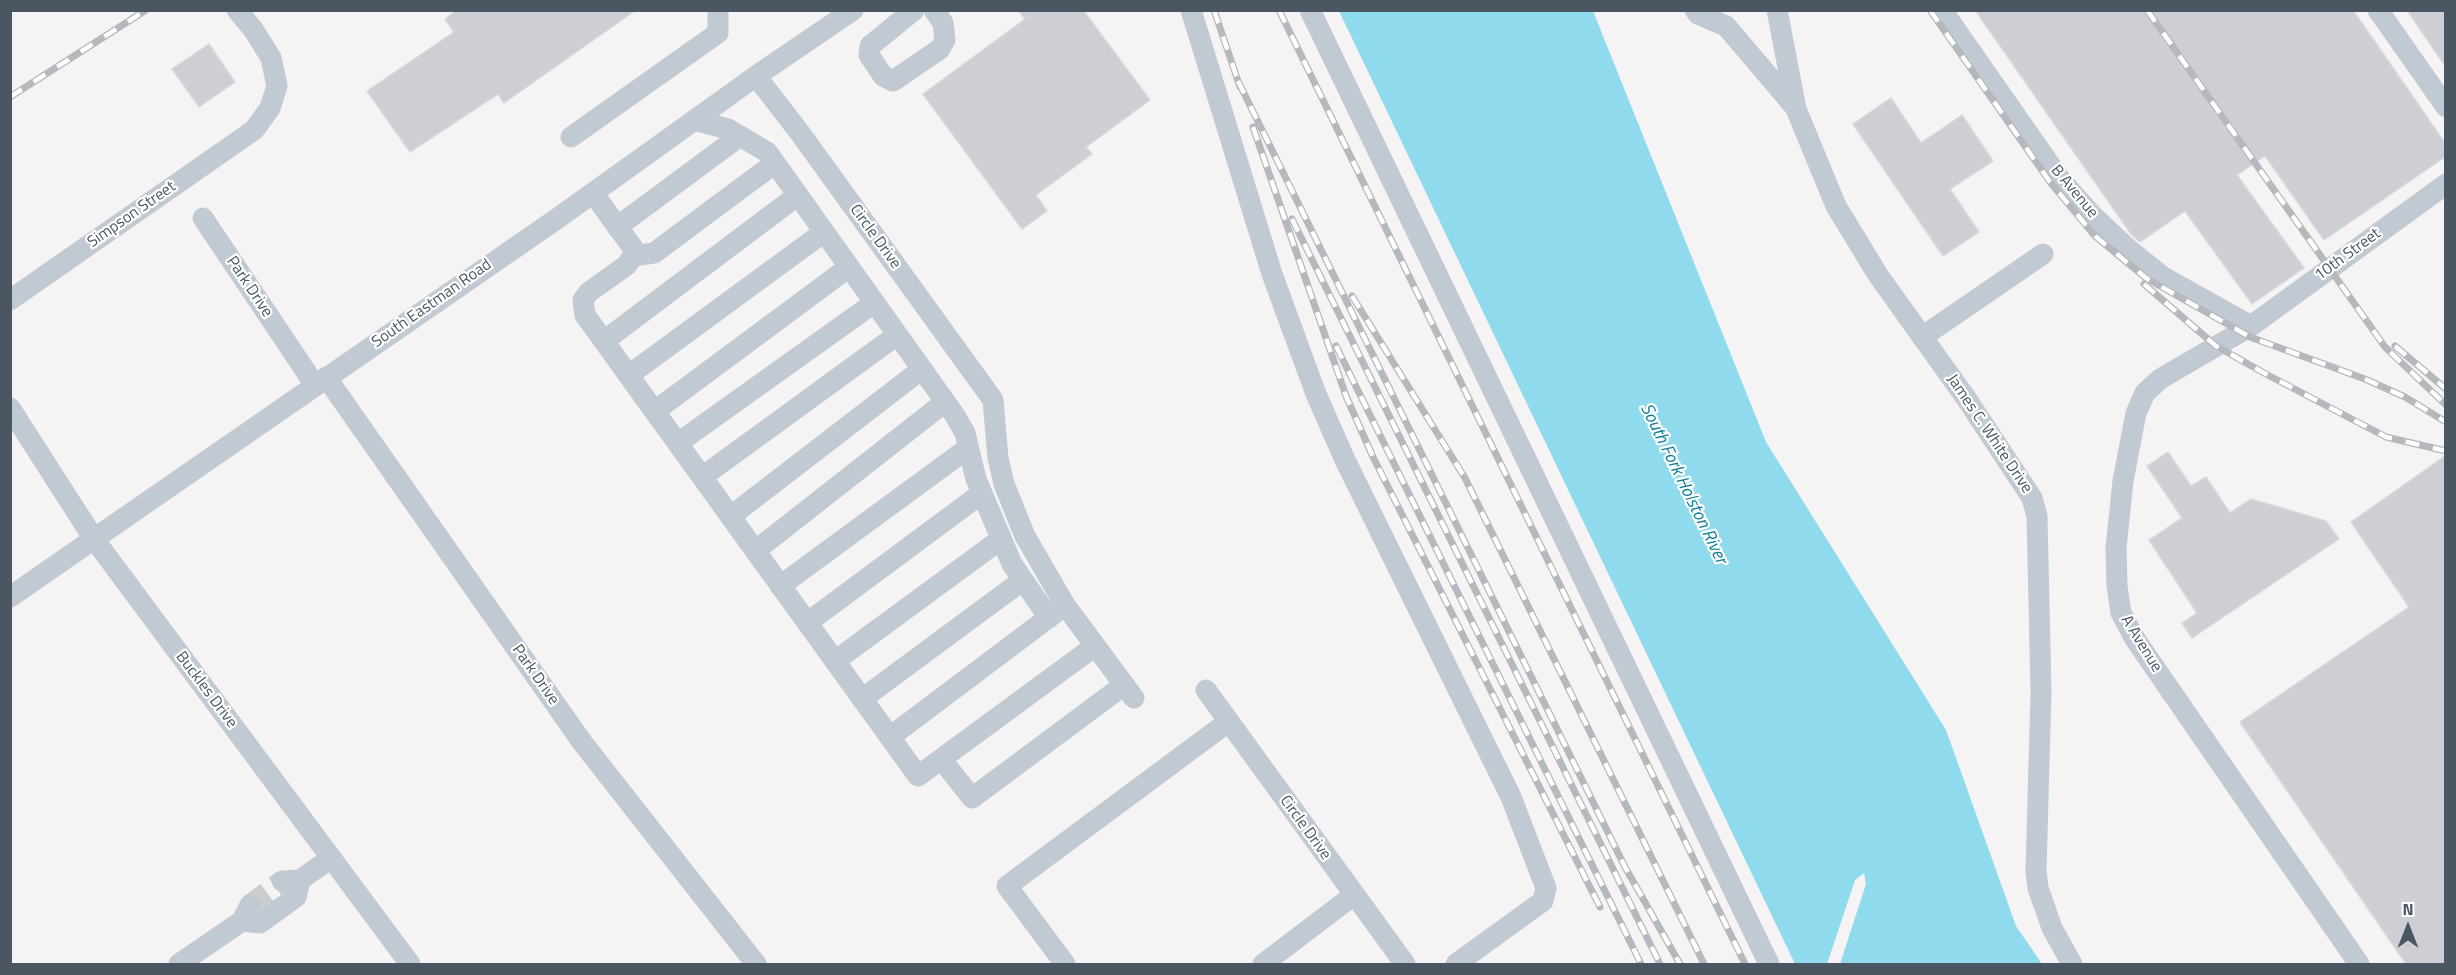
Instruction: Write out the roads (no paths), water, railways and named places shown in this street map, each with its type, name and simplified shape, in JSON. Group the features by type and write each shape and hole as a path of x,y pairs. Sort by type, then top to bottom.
{"street":[{"name":"Simpson Street","path":"10,300 255,130 270,108 277,87 271,58 253,29 237,10"},
{"path":"571,137 718,33 718,10"},
{"name":"South Eastman Road","path":"10,597 853,10"},
{"path":"914,10 870,46 869,55 883,76 893,81 940,49 945,39 943,23 934,10"},
{"path":"1191,10 1272,274 1316,394 1345,460 1511,797 1546,888 1543,901 1456,964"},
{"path":"1310,10 1770,964"},
{"path":"1695,10 1698,14 1724,18 1796,109"},
{"name":"James C. White Drive","path":"1777,10 1796,109 1836,206 1868,259 2024,483 2032,498 2037,516 2041,692 2036,871 2038,888 2052,928 2072,964"},
{"path":"2378,10 2445,107"},
{"name":"B Avenue","path":"1942,11 2060,179 2092,215 2127,248 2163,277 2251,326"},
{"name":"Circle Drive","path":"756,76 807,142 993,400 998,458 1004,484 1057,611"},
{"path":"694,120 728,129 767,152 965,433 982,493 1012,564 1023,580 1095,646 1129,692 972,798 942,760"},
{"path":"617,227 740,136"},
{"path":"633,256 654,253 775,163"},
{"name":"10th Street","path":"2251,326 2445,184"},
{"path":"593,193 633,248 633,256 627,265 589,292 583,300 585,315 918,776 1095,646"},
{"path":"604,341 798,195"},
{"name":"Park Drive","path":"203,218 582,742 756,964"},
{"path":"628,375 824,232"},
{"path":"1922,337 2043,254"},
{"path":"655,411 849,267"},
{"path":"678,443 874,303"},
{"name":"A Avenue","path":"2251,326 2160,379 2145,393 2136,413 2124,481 2116,548 2117,586 2121,613 2135,639 2359,964"},
{"path":"702,477 897,335"},
{"path":"731,516 921,369"},
{"path":"755,551 945,402"},
{"name":"Buckles Drive","path":"10,408 94,539 410,964"},
{"path":"780,586 968,448"},
{"path":"807,623 982,493"},
{"path":"835,661 1001,539"},
{"path":"862,699 1023,580"},
{"path":"890,737 1057,611"},
{"name":"Circle Drive","path":"1206,690 1405,964"},
{"path":"1065,964 1008,886 1228,722"},
{"path":"179,964 246,913 260,923 269,917 296,897 291,880 331,858"},
{"path":"1263,964 1354,895"}],"water":[{"name":"South Fork Holston River","path":"1339,11 1593,11 1766,442 1946,730 2016,926 2042,964 1840,964 1866,884 1864,873 1855,880 1827,964 1795,964"}],"tunnel":[{"path":"250,905 282,881"}],"railway":[{"path":"10,97 146,10"},
{"path":"1214,10 1240,87"},
{"path":"1279,10 1745,964"},
{"path":"1930,10 2050,182 2095,236 2146,278 2250,337 2365,379 2405,397 2446,422"},
{"path":"2147,10 2385,347 2446,405"},
{"path":"1238,81 1625,867 1680,964"},
{"path":"1253,127 1346,396 1373,457 1600,907"},
{"path":"1292,219 1660,964"},
{"path":"2144,284 2216,346 2264,373 2386,437 2446,451"},
{"path":"1352,296 1465,478 1704,964"},
{"path":"1336,346 1641,964"},
{"path":"2395,346 2446,389"}]}
